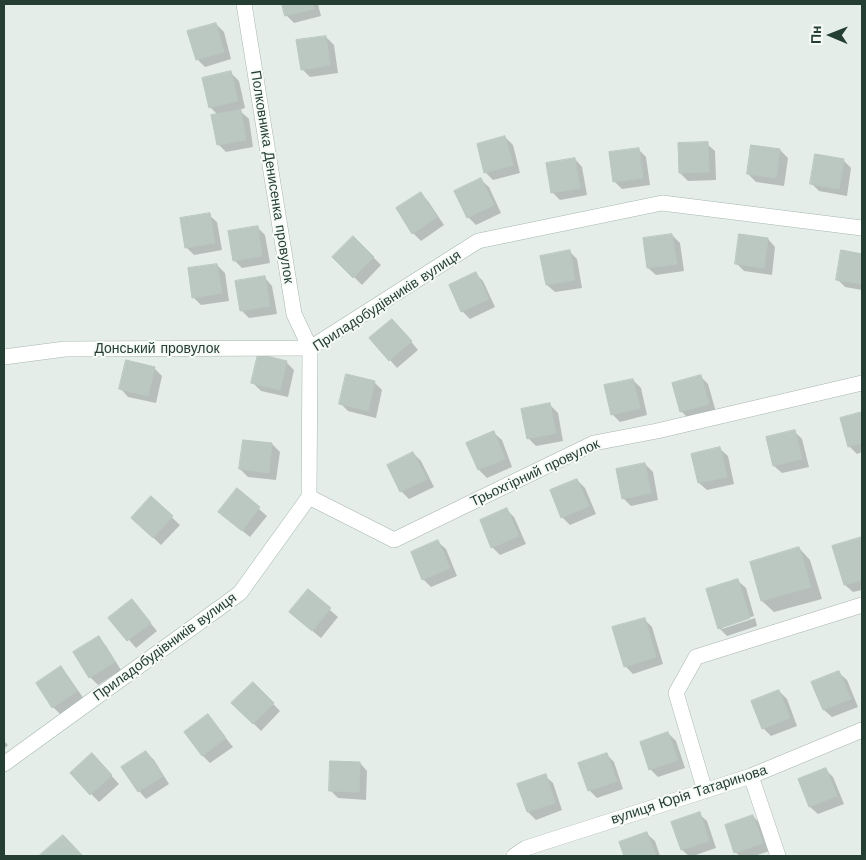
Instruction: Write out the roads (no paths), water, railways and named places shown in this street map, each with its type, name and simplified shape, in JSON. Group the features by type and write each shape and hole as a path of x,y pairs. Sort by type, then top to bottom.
{"street":[{"name":"Полковника Денисенка провулок","path":"244,4 294,314 310,348"},
{"name":"Приладобудівників вулиця","path":"4,764 240,594 309,497 310,348 478,241 662,203 862,228"},
{"name":"Донський провулок","path":"4,357 65,349 310,348"},
{"name":"Трьохгірний провулок","path":"309,497 394,540 594,443 657,431 862,382"},
{"path":"705,791 676,693 696,657 862,605"},
{"name":"вулиця Юрія Татаринова","path":"523,854 751,776 862,730"},
{"path":"751,776 778,856"}]}
